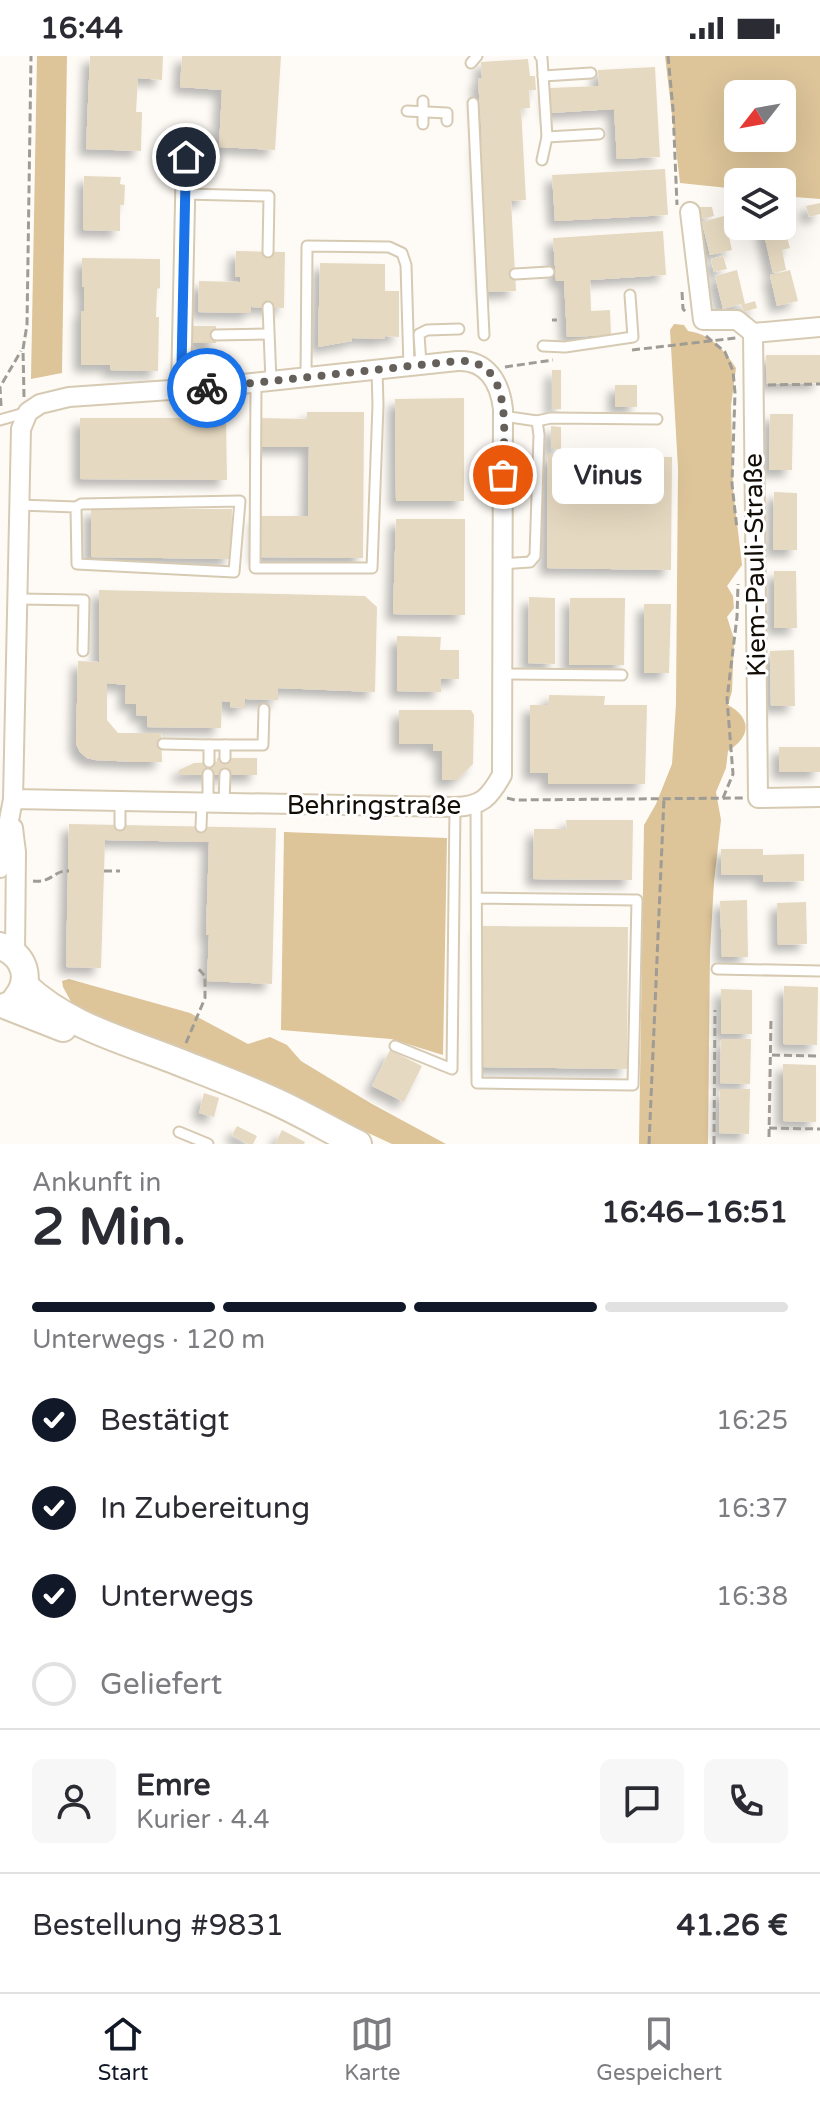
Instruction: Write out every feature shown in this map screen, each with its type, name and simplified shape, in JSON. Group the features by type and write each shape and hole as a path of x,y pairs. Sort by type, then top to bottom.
{"main road":[{"path":"4,1007 21,993 24,985 24,968 8,950"},
{"path":"24,985 41,1001 112,1038 272,1100 341,1140"},
{"path":"4,1007 63,1028 112,1038"}],"street":[{"path":"181,390 188,335 186,157"},
{"path":"690,212 703,320 737,320 753,333 820,327"},
{"name":"Kiem-Pauli-Straße","path":"753,333 758,798"},
{"name":"Behringstraße","path":"8,802 455,807 472,806 484,799 502,775 501,393 492,375 477,364 465,361 415,366"},
{"path":"0,868 8,802 18,599 21,429 28,412 40,404 69,397 181,390 415,366"},
{"path":"758,798 820,797"},
{"path":"8,802 16,852 8,950"}],"lane":[{"path":"540,56 547,137 542,160"},
{"path":"543,76 591,73"},
{"path":"423,101 423,124"},
{"path":"473,103 484,335"},
{"path":"407,111 447,113 447,121"},
{"path":"547,137 599,134"},
{"path":"185,194 269,196 268,249"},
{"path":"306,378 307,246 389,247 402,253 406,265 415,366"},
{"path":"515,274 549,272"},
{"path":"543,346 565,347 633,337 630,295"},
{"path":"268,310 255,568 372,568 377,370"},
{"path":"415,366 419,334 427,330 459,329"},
{"path":"216,335 268,334"},
{"path":"0,420 28,412"},
{"path":"503,416 537,421 551,418 657,419"},
{"path":"502,564 530,562 535,556 537,421"},
{"path":"19,505 76,507 81,504 240,501 234,572 77,564 76,507"},
{"path":"18,599 84,600 83,651"},
{"path":"502,674 622,675"},
{"path":"163,744 263,745 264,709"},
{"path":"209,745 209,762"},
{"path":"225,745 225,758"},
{"path":"208,774 211,803"},
{"path":"201,827 225,774"},
{"path":"478,898 637,900 633,1085 477,1083 478,898 484,799"},
{"path":"120,801 120,825"},
{"path":"395,1046 452,1069 455,807"},
{"path":"717,969 820,971"},
{"path":"179,1132 208,1144"}],"path":[{"path":"28,412 24,395 23,349 27,325 31,56"},
{"path":"709,340 725,352 733,371 732,484 738,534"},
{"path":"0,406 0,387 23,349"},
{"path":"753,385 820,384"},
{"path":"723,798 733,774 727,699 737,617 738,576"},
{"path":"649,1144 664,798"},
{"path":"484,799 758,798"},
{"path":"25,881 47,881 61,870 69,871"},
{"path":"104,871 120,871"},
{"path":"177,1061 205,998 205,976 197,967"},
{"path":"714,1144 715,1010"},
{"path":"769,1137 771,1017"},
{"path":"770,1055 820,1056"},
{"path":"769,1128 820,1129"}],"shaded area":[{"path":"37,56 67,56 62,373 31,379"},
{"path":"665,56 820,56 820,199 796,197 796,168 724,168 724,188 680,183"},
{"path":"674,324 684,325 688,331 710,339 736,368 731,406 733,489 742,565 727,586 733,596 734,608 727,617 734,639 732,691 728,705 741,716 746,728 741,740 728,751 726,768 716,792 721,820 710,952 708,1144 639,1144 644,825 672,764 676,704 678,468 670,330"},
{"path":"284,832 447,838 443,1055 391,1039 281,1030"},
{"path":"69,979 190,1013 248,1044 270,1037 287,1045 301,1061 446,1144 392,1144 254,1080 153,1037 75,1009 63,987 62,981"}],"building":[{"path":"90,56 163,56 162,80 138,78 136,112 142,112 141,151 86,149"},
{"path":"182,56 281,56 275,150 219,147 222,90 180,87"},
{"path":"528,59 530,76 535,76 536,90 529,90 530,108 521,108 526,200 511,201 516,291 488,292 478,79 482,78 481,62"},
{"path":"655,67 660,157 617,159 614,109 550,113 549,88 599,86 598,70"},
{"path":"665,169 668,215 555,221 552,175"},
{"path":"84,176 121,177 120,184 125,185 124,205 120,205 120,231 83,230"},
{"path":"820,203 820,214 809,217 806,206"},
{"path":"698,207 712,207 714,216 702,219"},
{"path":"724,216 724,240 730,240 732,250 710,255 702,222"},
{"path":"663,231 666,275 590,280 591,311 610,310 611,335 567,337 564,281 556,281 553,238"},
{"path":"765,240 788,240 790,248 782,250 786,270 773,273"},
{"path":"236,251 285,252 284,308 251,307 251,313 198,312 199,281 240,282 240,277 235,277"},
{"path":"723,256 727,269 714,272 711,259"},
{"path":"82,258 160,259 156,317 159,317 158,371 110,370 110,365 81,365 81,311 84,311"},
{"path":"320,263 385,264 385,291 399,291 399,337 352,338 352,341 318,347"},
{"path":"737,270 745,304 755,301 757,308 744,312 741,304 723,309 715,276"},
{"path":"790,270 798,301 777,306 770,275"},
{"path":"193,326 216,326 216,343 193,343"},
{"path":"766,355 820,355 820,383 767,384"},
{"path":"552,370 561,370 561,409 552,409"},
{"path":"615,385 637,385 637,407 615,407"},
{"path":"464,398 464,501 396,501 395,399"},
{"path":"307,412 364,412 363,558 257,557 257,516 308,516 309,447 259,447 259,418 307,419"},
{"path":"770,414 793,414 792,470 769,470"},
{"path":"80,418 226,418 227,480 80,479"},
{"path":"551,426 561,427 561,449 551,449"},
{"path":"548,454 672,457 671,570 547,568"},
{"path":"774,492 797,493 797,550 773,550"},
{"path":"91,509 232,509 231,559 91,557"},
{"path":"396,519 465,519 465,615 393,614"},
{"path":"774,571 796,571 797,628 774,628"},
{"path":"99,590 365,596 377,607 375,692 278,688 278,700 245,699 245,708 230,707 230,702 222,701 221,728 147,727 147,716 136,715 136,704 125,704 126,685 107,683 107,720 118,733 161,733 162,762 87,758 76,744 78,661 99,662"},
{"path":"529,597 555,598 555,664 528,663"},
{"path":"570,598 625,598 624,665 569,665"},
{"path":"644,604 671,604 669,673 644,673"},
{"path":"397,636 441,637 440,650 459,650 459,679 441,679 441,692 397,691"},
{"path":"794,650 795,706 771,706 770,651"},
{"path":"549,695 605,696 604,705 647,705 645,784 548,784 548,773 530,773 530,705 548,705"},
{"path":"399,710 471,710 474,715 473,764 457,780 442,780 442,751 433,751 433,744 399,744"},
{"path":"779,747 820,747 820,772 779,772"},
{"path":"217,758 257,758 257,775 179,775 179,770 194,763 217,762"},
{"path":"566,820 633,820 632,880 533,879 534,829 567,829"},
{"path":"69,824 276,828 272,984 207,981 209,842 105,840 101,968 66,967"},
{"path":"721,849 763,849 763,855 804,854 804,881 763,882 763,875 721,875"},
{"path":"747,900 748,957 722,957 720,901"},
{"path":"806,902 807,944 778,945 777,903"},
{"path":"481,926 628,927 627,1069 482,1067"},
{"path":"784,986 818,987 817,1045 783,1044"},
{"path":"721,989 752,990 752,1034 721,1034"},
{"path":"721,1039 751,1039 750,1084 720,1083"},
{"path":"390,1050 422,1066 404,1102 372,1086"},
{"path":"783,1064 816,1065 816,1122 783,1121"},
{"path":"720,1089 750,1089 749,1134 719,1133"},
{"path":"204,1093 219,1098 214,1117 199,1113"},
{"path":"237,1126 257,1136 253,1144 232,1135"},
{"path":"282,1130 305,1142 304,1144 275,1144"}],"way so far":[{"path":"207,388 457,361 472,362 492,375 501,393 503,475"}],"place":[{"name":"Vinus","path":"503,475"}],"route":[{"path":"186,157 181,390 207,388"}]}
